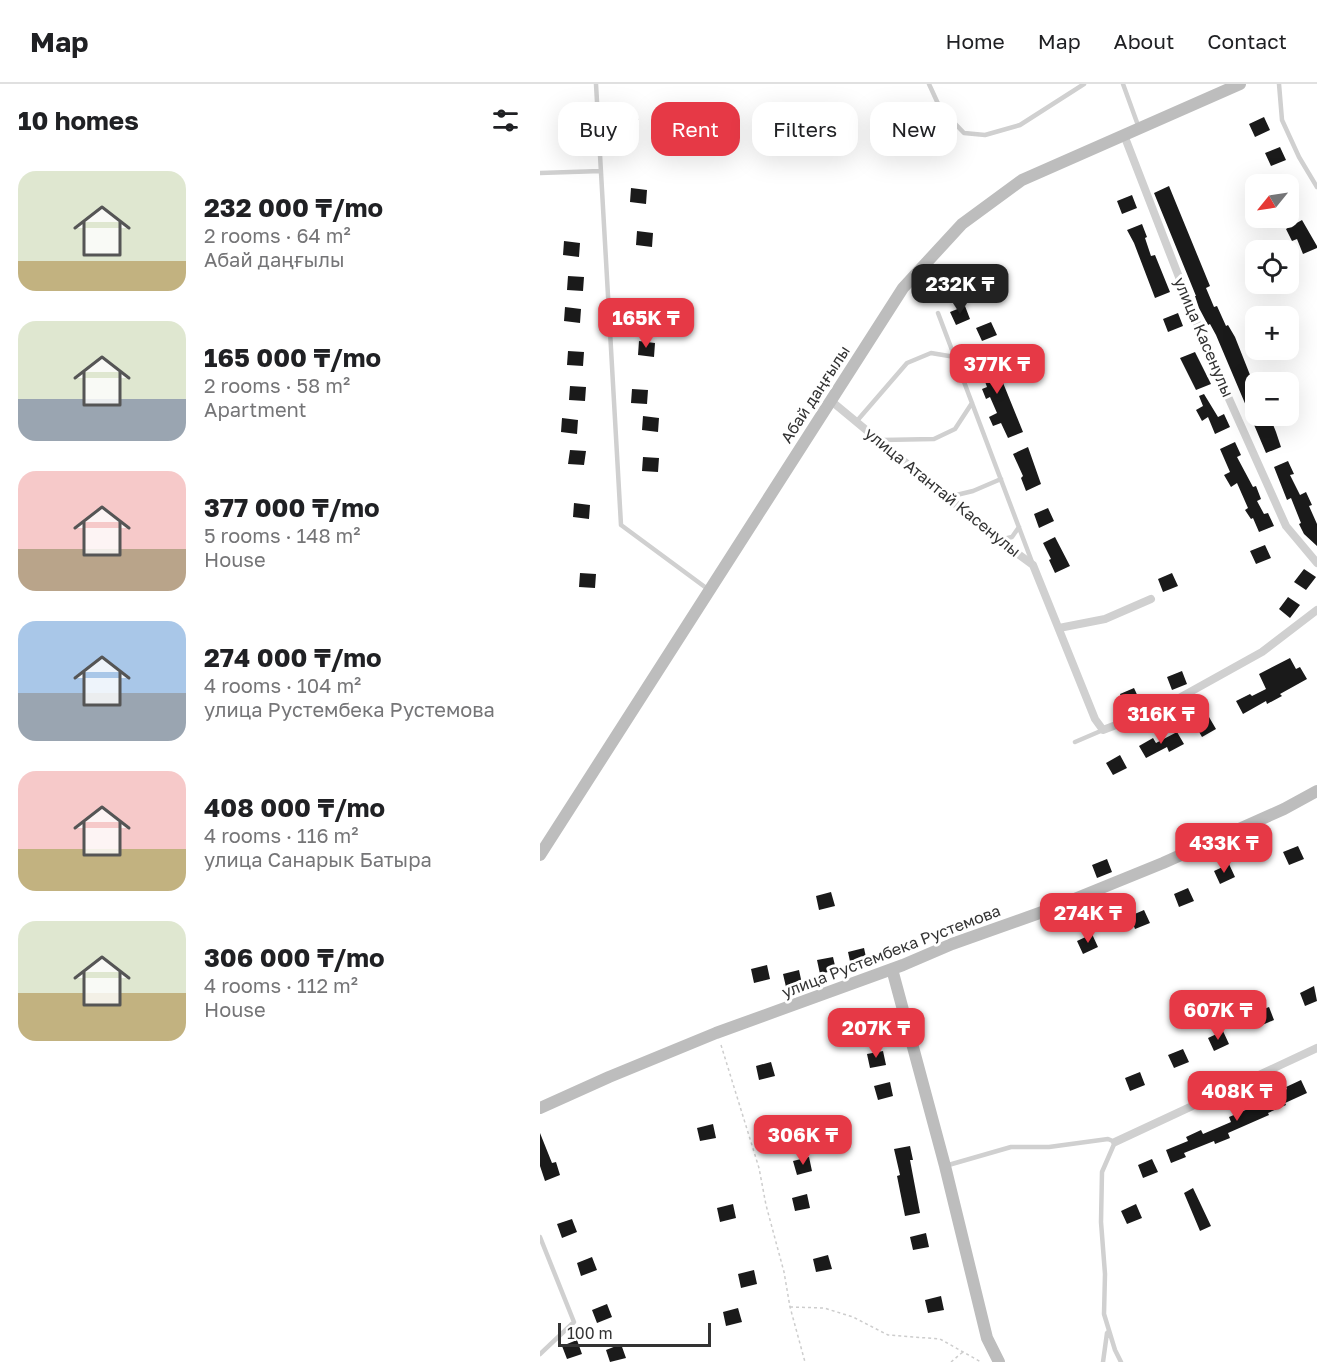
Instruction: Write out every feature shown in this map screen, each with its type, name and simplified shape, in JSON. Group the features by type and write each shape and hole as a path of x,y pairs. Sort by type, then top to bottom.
{"street":[{"name":"Абай даңғылы","path":"540,855 903,288 962,224 1022,180 1240,84"},
{"name":"улица Касенулы","path":"1124,135 1208,352 1286,526 1317,563"},
{"name":"улица Атантай Касенулы","path":"830,400 999,540 1033,565 1095,719 1103,730"},
{"path":"1059,628 1105,619 1151,599"},
{"path":"1103,730 1163,707 1252,657 1317,610"},
{"name":"улица Рустембека Рустемова","path":"540,1108 716,1033 1045,911 1163,863 1317,791"},
{"path":"892,969 945,1166 987,1338 999,1362"},
{"path":"1114,1142 1317,1048"}],"lane":[{"path":"597,84 621,525 709,590"},
{"path":"929,84 940,108 964,133 985,135 1020,125 1084,84"},
{"path":"1123,84 1139,128"},
{"path":"1279,84 1282,120 1299,157 1317,187"},
{"path":"540,173 601,171"},
{"path":"938,313 1033,565"},
{"path":"856,422 907,363 931,352 955,357"},
{"path":"879,440 934,439 955,429 972,403"},
{"path":"948,497 973,491 1001,479"},
{"path":"999,540 1012,537 1019,527"},
{"path":"1075,742 1103,730"},
{"path":"945,1166 1011,1147 1049,1147 1108,1140 1114,1142 1102,1172 1101,1222 1106,1274 1104,1314 1121,1362"},
{"path":"540,1237 574,1322 540,1354"},
{"path":"1103,1362 1109,1331"}],"path":[{"path":"716,1033 759,1168 790,1307 805,1362"},
{"path":"790,1307 824,1308 853,1317 888,1335 940,1339 981,1362"},
{"path":"951,1362 964,1351"}],"building":[{"path":"1264,117 1270,130 1255,137 1249,124"},
{"path":"1280,147 1286,160 1271,166 1265,153"},
{"path":"1169,186 1210,286 1206,288 1214,307 1217,306 1226,326 1228,325 1235,337 1249,372 1245,372 1245,403 1216,335 1199,308 1154,193"},
{"path":"631,188 647,190 646,204 630,202"},
{"path":"1132,195 1137,208 1122,214 1117,201"},
{"path":"1302,220 1317,246 1303,254 1299,240 1292,240 1286,229 1299,228 1299,222"},
{"path":"1142,224 1151,256 1155,255 1170,292 1155,298 1127,230"},
{"path":"637,231 653,233 652,247 636,245"},
{"path":"564,241 580,243 579,257 563,255"},
{"path":"568,276 584,277 583,291 567,290"},
{"path":"965,306 970,319 956,325 950,312"},
{"path":"565,307 581,309 580,323 564,321"},
{"path":"1178,313 1183,326 1168,332 1163,319"},
{"path":"991,322 997,335 982,341 976,328"},
{"path":"639,341 655,343 654,357 638,355"},
{"path":"981,345 988,366 995,363 1023,432 1008,438 1001,423 993,426 989,417 997,413 990,397 986,399 982,389 987,387 980,368 977,369 969,349"},
{"path":"568,351 584,352 583,366 567,365"},
{"path":"1195,352 1211,384 1196,390 1180,358"},
{"path":"570,386 586,387 585,401 569,400"},
{"path":"632,389 648,390 647,404 631,403"},
{"path":"1204,394 1218,417 1224,414 1230,427 1215,434 1208,417 1202,421 1196,410 1203,406 1199,396"},
{"path":"643,416 659,418 658,432 642,430"},
{"path":"562,418 578,420 577,434 561,432"},
{"path":"1255,426 1274,426 1281,447 1266,453"},
{"path":"1235,442 1241,455 1237,457 1253,487 1256,486 1261,499 1257,501 1264,514 1268,513 1274,526 1259,532 1253,518 1251,519 1245,510 1248,508 1237,483 1231,487 1224,475 1230,472 1220,449"},
{"path":"1028,447 1041,484 1026,491 1021,478 1023,476 1013,454"},
{"path":"570,450 586,451 584,465 568,464"},
{"path":"643,457 659,458 658,472 642,471"},
{"path":"1288,461 1294,474 1290,475 1300,495 1306,492 1312,505 1309,506 1317,524 1317,546 1304,534 1291,498 1287,500 1274,467"},
{"path":"574,503 590,505 589,519 573,517"},
{"path":"1048,508 1054,521 1039,528 1034,514"},
{"path":"1055,537 1070,566 1055,573 1043,543"},
{"path":"1265,545 1271,558 1256,564 1250,551"},
{"path":"1304,569 1316,577 1306,590 1294,582"},
{"path":"580,573 596,574 595,588 579,587"},
{"path":"1172,573 1178,586 1163,592 1158,579"},
{"path":"1288,597 1300,605 1290,618 1279,609"},
{"path":"1290,658 1296,669 1300,667 1307,679 1280,694 1282,696 1267,704 1266,701 1243,714 1236,701 1266,689 1259,674"},
{"path":"1182,671 1187,684 1172,690 1167,677"},
{"path":"1134,688 1140,701 1125,707 1120,694"},
{"path":"1209,717 1216,729 1202,737 1195,725"},
{"path":"1177,732 1184,744 1169,752 1167,747 1146,758 1139,746 1153,738 1156,743"},
{"path":"1120,755 1127,768 1113,775 1106,763"},
{"path":"1298,846 1304,859 1289,865 1283,852"},
{"path":"1107,859 1112,872 1097,878 1092,865"},
{"path":"1229,864 1235,877 1220,884 1214,871"},
{"path":"1188,888 1194,901 1179,907 1174,894"},
{"path":"831,892 835,906 819,910 816,896"},
{"path":"1144,910 1150,923 1135,929 1130,916"},
{"path":"1092,934 1098,947 1083,954 1077,941"},
{"path":"864,948 867,962 851,966 848,952"},
{"path":"833,957 836,970 820,974 817,960"},
{"path":"767,965 770,979 754,983 751,969"},
{"path":"799,970 802,984 786,987 783,974"},
{"path":"1314,986 1317,1001 1305,1006 1300,993"},
{"path":"1269,1007 1274,1020 1260,1026 1254,1013"},
{"path":"1223,1031 1229,1044 1214,1051 1208,1038"},
{"path":"1183,1049 1189,1062 1174,1068 1168,1055"},
{"path":"883,1051 886,1065 870,1068 867,1054"},
{"path":"771,1062 775,1076 759,1080 756,1066"},
{"path":"1140,1072 1145,1085 1130,1091 1125,1078"},
{"path":"1301,1080 1307,1093 1285,1103 1286,1105 1268,1113 1269,1115 1228,1133 1230,1138 1215,1144 1214,1141 1184,1153 1186,1157 1171,1163 1166,1150 1188,1141 1186,1137 1201,1130 1203,1134 1231,1122 1229,1117 1267,1101 1266,1099"},
{"path":"890,1082 893,1096 878,1100 874,1086"},
{"path":"713,1124 716,1138 700,1141 697,1128"},
{"path":"795,1130 798,1143 782,1147 779,1133"},
{"path":"540,1133 552,1163 556,1162 560,1175 545,1181 540,1166"},
{"path":"910,1146 913,1160 910,1160 920,1213 905,1216 894,1149"},
{"path":"809,1157 812,1171 797,1175 793,1161"},
{"path":"1152,1159 1158,1172 1143,1178 1138,1165"},
{"path":"1193,1188 1211,1226 1200,1231 1184,1193"},
{"path":"807,1194 810,1208 795,1211 792,1198"},
{"path":"733,1204 736,1218 720,1222 717,1208"},
{"path":"1136,1204 1142,1218 1127,1224 1121,1211"},
{"path":"572,1219 577,1232 562,1238 557,1224"},
{"path":"926,1233 929,1247 913,1250 910,1237"},
{"path":"828,1255 832,1269 816,1272 813,1259"},
{"path":"592,1257 597,1270 581,1276 577,1263"},
{"path":"754,1270 757,1284 741,1288 738,1274"},
{"path":"941,1296 944,1310 928,1313 925,1300"},
{"path":"607,1304 612,1317 597,1323 592,1310"},
{"path":"738,1308 742,1322 726,1326 723,1312"},
{"path":"577,1340 582,1354 567,1359 562,1346"},
{"path":"621,1344 626,1358 610,1362 606,1350"}]}
